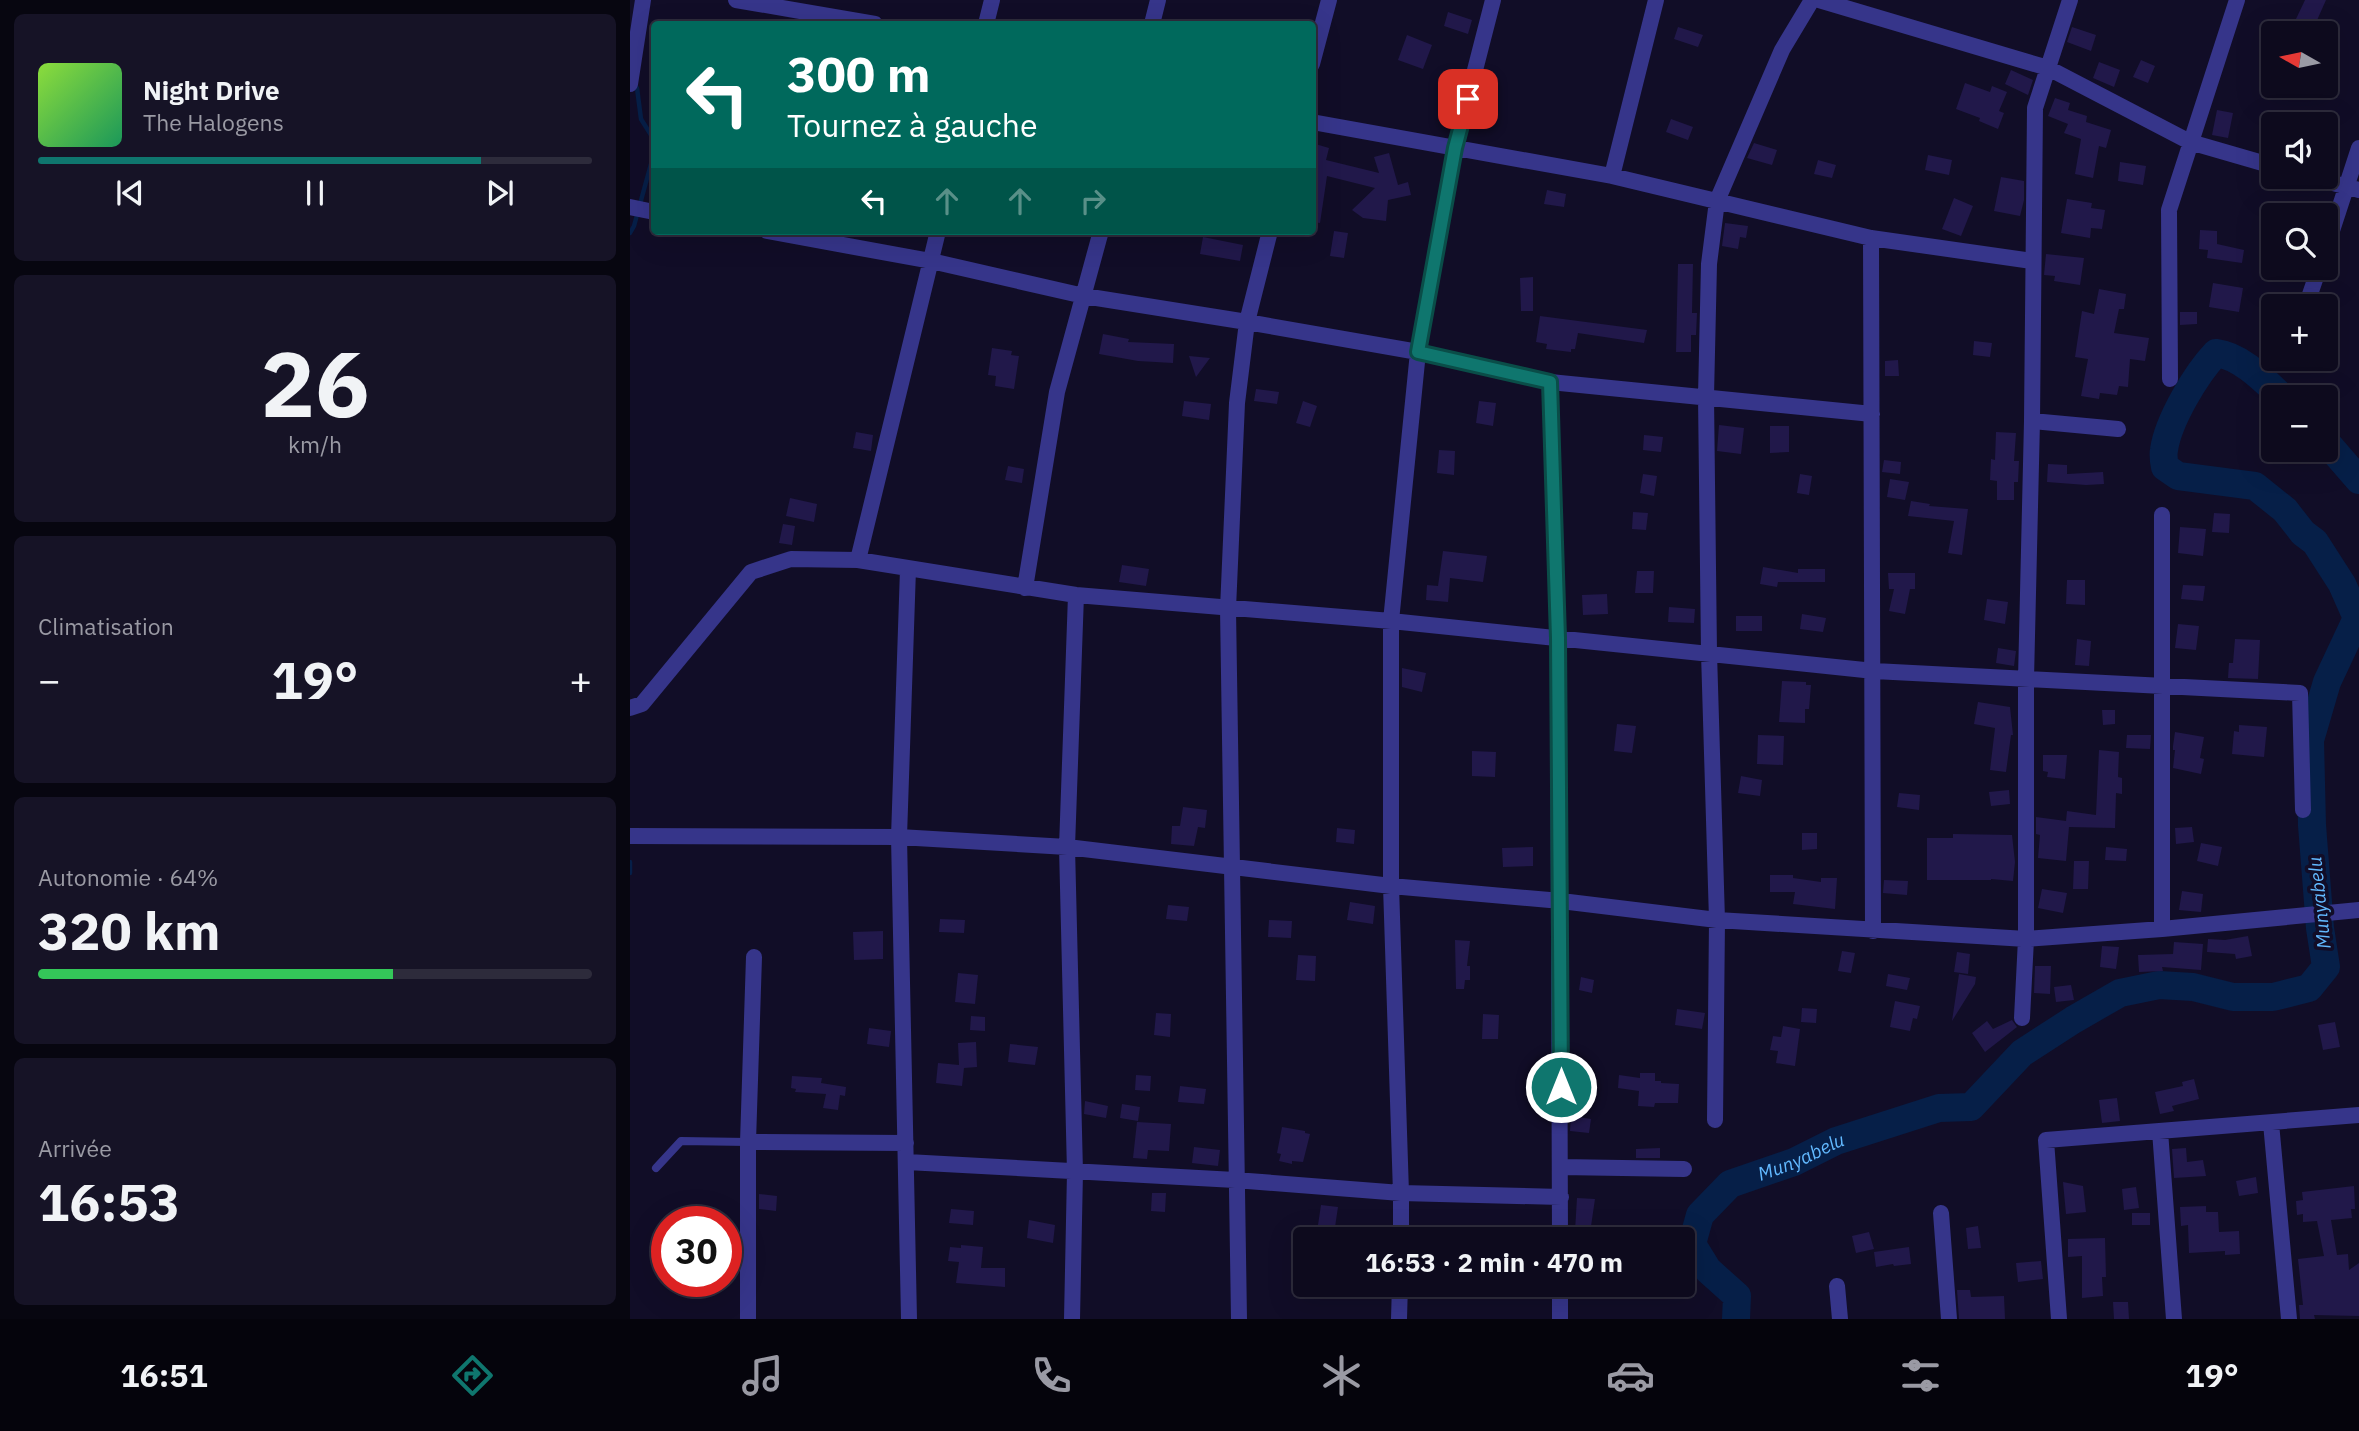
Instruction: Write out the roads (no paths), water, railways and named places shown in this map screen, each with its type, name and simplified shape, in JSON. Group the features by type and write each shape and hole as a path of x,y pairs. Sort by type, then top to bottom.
{"street":[{"path":"630,84 643,0"},
{"path":"736,0 860,21"},
{"path":"987,21 992,0"},
{"path":"1153,21 1158,0"},
{"path":"1316,49 1329,0"},
{"path":"1401,1227 1391,886 1391,621 1418,352 1455,148 1493,0"},
{"path":"1612,176 1656,0"},
{"path":"1715,1120 1717,920 1709,653 1706,396 1709,264 1717,201 1782,50 1812,0"},
{"path":"1819,0 2048,68 2190,142 2261,163"},
{"path":"2022,1018 2026,939 2026,679 2035,108 2070,0"},
{"path":"2170,379 2169,210 2237,0"},
{"path":"1316,123 1612,176 1871,238 2032,261"},
{"path":"2338,222 2353,189 2359,148"},
{"path":"793,235 931,261 1084,296 1247,321 1418,352 1550,382 1872,414"},
{"path":"858,560 937,235"},
{"path":"1024,588 1057,392 1100,235"},
{"path":"1238,1319 1228,609 1237,403 1247,321 1269,235"},
{"path":"1871,238 1874,931"},
{"path":"1550,382 1558,638 1560,1227"},
{"path":"2032,421 2118,429"},
{"path":"2162,515 2162,929"},
{"path":"630,708 642,704 751,572 791,559 858,560 1076,595 1391,621 1874,671 2300,692 2303,810"},
{"path":"908,569 899,837 909,1319"},
{"path":"1072,1319 1075,1172 1067,847 1076,595"},
{"path":"630,836 899,837 1067,847 1391,886 1561,901 1717,920 2026,939 2359,910"},
{"path":"748,1319 748,1142 754,957"},
{"path":"2059,1319 2046,1140 2359,1115"},
{"path":"2271,1122 2289,1319"},
{"path":"2160,1131 2174,1319"},
{"path":"748,1142 906,1143"},
{"path":"907,1162 1235,1180 1401,1193 1561,1197"},
{"path":"1561,1167 1684,1169"},
{"path":"1941,1213 1949,1319"},
{"path":"1837,1286 1840,1319"},
{"path":"1399,1319 1400,1297"},
{"path":"1560,1297 1560,1319"}],"lane":[{"path":"656,1168 681,1141 748,1142"}],"waterway":[{"path":"633,85 637,88 641,119 651,135"},
{"path":"630,233 651,164"},
{"name":"Munyabelu","path":"1736,1319 1737,1296 1708,1270 1692,1244 1700,1215 1730,1184 1794,1162 1836,1141 1939,1108 1971,1107 2022,1053 2120,993 2159,985 2193,987 2233,997 2273,997 2309,988 2326,967 2320,928 2312,825 2310,740 2327,682 2357,618 2342,584 2315,542 2303,533 2285,510 2255,486 2178,476 2165,467 2164,458 2167,438 2177,412 2192,385 2216,353 2243,364 2269,385"},
{"name":"Munyabelu","path":"2338,456 2359,480"},
{"path":"630,862 630,873"}]}
